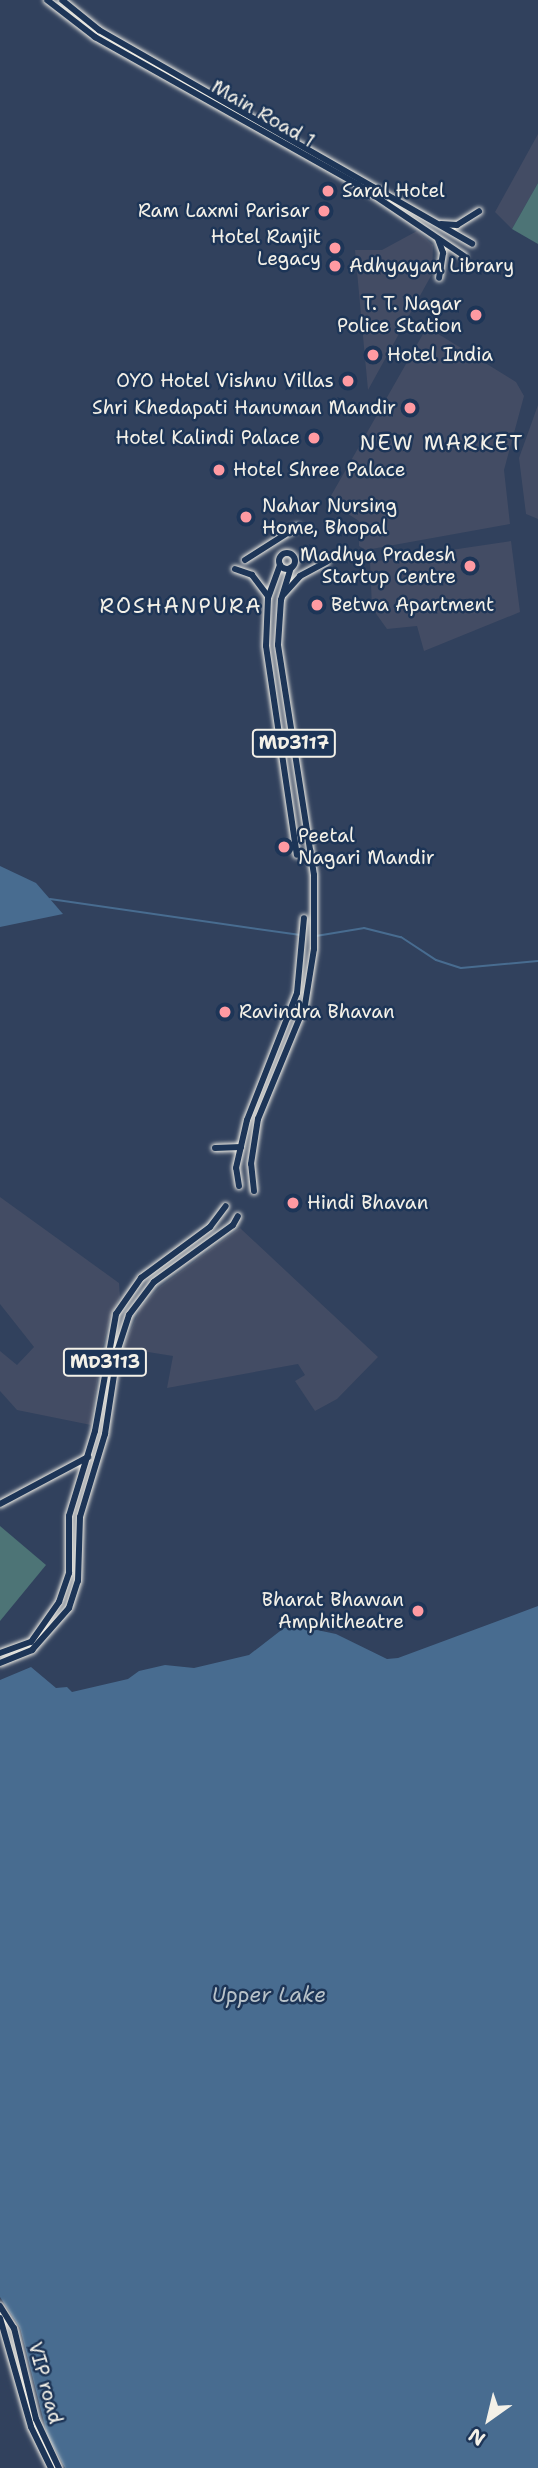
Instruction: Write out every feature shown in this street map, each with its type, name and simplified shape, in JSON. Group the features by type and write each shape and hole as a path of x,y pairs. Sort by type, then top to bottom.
{"main road":[{"name":"Main Road 1","path":"47,0 95,37 342,175 435,234 464,256"},
{"name":"Main Road 1","path":"62,0 99,30 472,244"},
{"path":"439,223 457,225 479,211"},
{"path":"435,234 443,253 439,278"},
{"path":"245,560 297,527"},
{"path":"289,554 295,561 290,568 281,565 281,556 289,554"},
{"path":"281,600 300,576 326,562"},
{"name":"MD3117","path":"281,565 268,598 266,646 297,855"},
{"name":"MD3117","path":"254,1191 251,1164 258,1119 304,1005 314,949 312,860 278,645 281,600 290,568"},
{"path":"235,569 252,575 268,598"},
{"path":"239,1186 236,1168 256,1092 297,993 304,918"},
{"path":"215,1148 240,1147"},
{"name":"MD3113","path":"0,1653 31,1642 59,1602 69,1573 69,1516 110,1332 123,1302 149,1271 216,1222 226,1206"},
{"name":"MD3113","path":"0,1663 32,1650 69,1608 78,1581 80,1517 104,1434 129,1315 154,1282 233,1225 238,1216"},
{"path":"0,1504 84,1458"},
{"name":"VIP road","path":"0,2306 14,2328 36,2419 59,2468"},
{"name":"VIP road","path":"0,2318 31,2427 51,2468"}],"shaded area":[{"path":"538,134 538,183 512,229 495,212"},
{"path":"417,231 433,245 432,274 368,390 355,250 382,250"},
{"path":"427,327 516,382 524,396 504,470 510,524 366,550 359,546 359,521 328,501"},
{"path":"538,405 538,519 526,514 519,458"},
{"path":"511,541 520,612 424,651 417,626 387,629 372,608 370,562"},
{"path":"0,1197 119,1283 120,1297 110,1317 101,1353 91,1425 17,1410 0,1391 0,1351 17,1365 34,1347 0,1304"},
{"path":"240,1228 378,1357 337,1399 315,1411 295,1381 305,1375 298,1364 167,1388 173,1356 123,1348 141,1307 160,1287"}],"green space":[{"path":"538,183 538,244 512,229"},
{"path":"0,1526 46,1565 0,1621"}],"water":[{"path":"0,866 36,883 63,914 0,927"},
{"name":"Upper Lake","path":"538,1606 538,2468 65,2468 47,2434 20,2328 0,2297 0,1680 31,1667 56,1688 67,1687 72,1692 128,1679 139,1671 165,1665 194,1668 249,1655 284,1628 298,1626 336,1634 387,1659 398,1658"}],"waterway":[{"path":"50,899 300,935"},
{"path":"316,936 364,928 401,937 436,960 461,968 538,961"}],"place":[{"name":"Saral Hotel","path":"328,191"},
{"name":"Ram Laxmi Parisar","path":"324,211"},
{"name":"Hotel Ranjit Legacy","path":"335,248"},
{"name":"Adhyayan Library","path":"335,266"},
{"name":"T. T. Nagar Police Station","path":"476,315"},
{"name":"Hotel India","path":"373,355"},
{"name":"OYO Hotel Vishnu Villas","path":"348,381"},
{"name":"Shri Khedapati Hanuman Mandir","path":"410,408"},
{"name":"Hotel Kalindi Palace","path":"314,438"},
{"name":"Hotel Shree Palace","path":"219,470"},
{"name":"Nahar Nursing Home, Bhopal","path":"246,517"},
{"name":"Madhya Pradesh Startup Centre","path":"470,566"},
{"name":"Betwa Apartment","path":"317,605"},
{"name":"Peetal Nagari Mandir","path":"284,847"},
{"name":"Ravindra Bhavan","path":"225,1012"},
{"name":"Hindi Bhavan","path":"293,1203"},
{"name":"Bharat Bhawan Amphitheatre","path":"418,1611"}],"district":[{"name":"NEW MARKET","path":"442,443"},
{"name":"ROSHANPURA","path":"181,606"}]}
